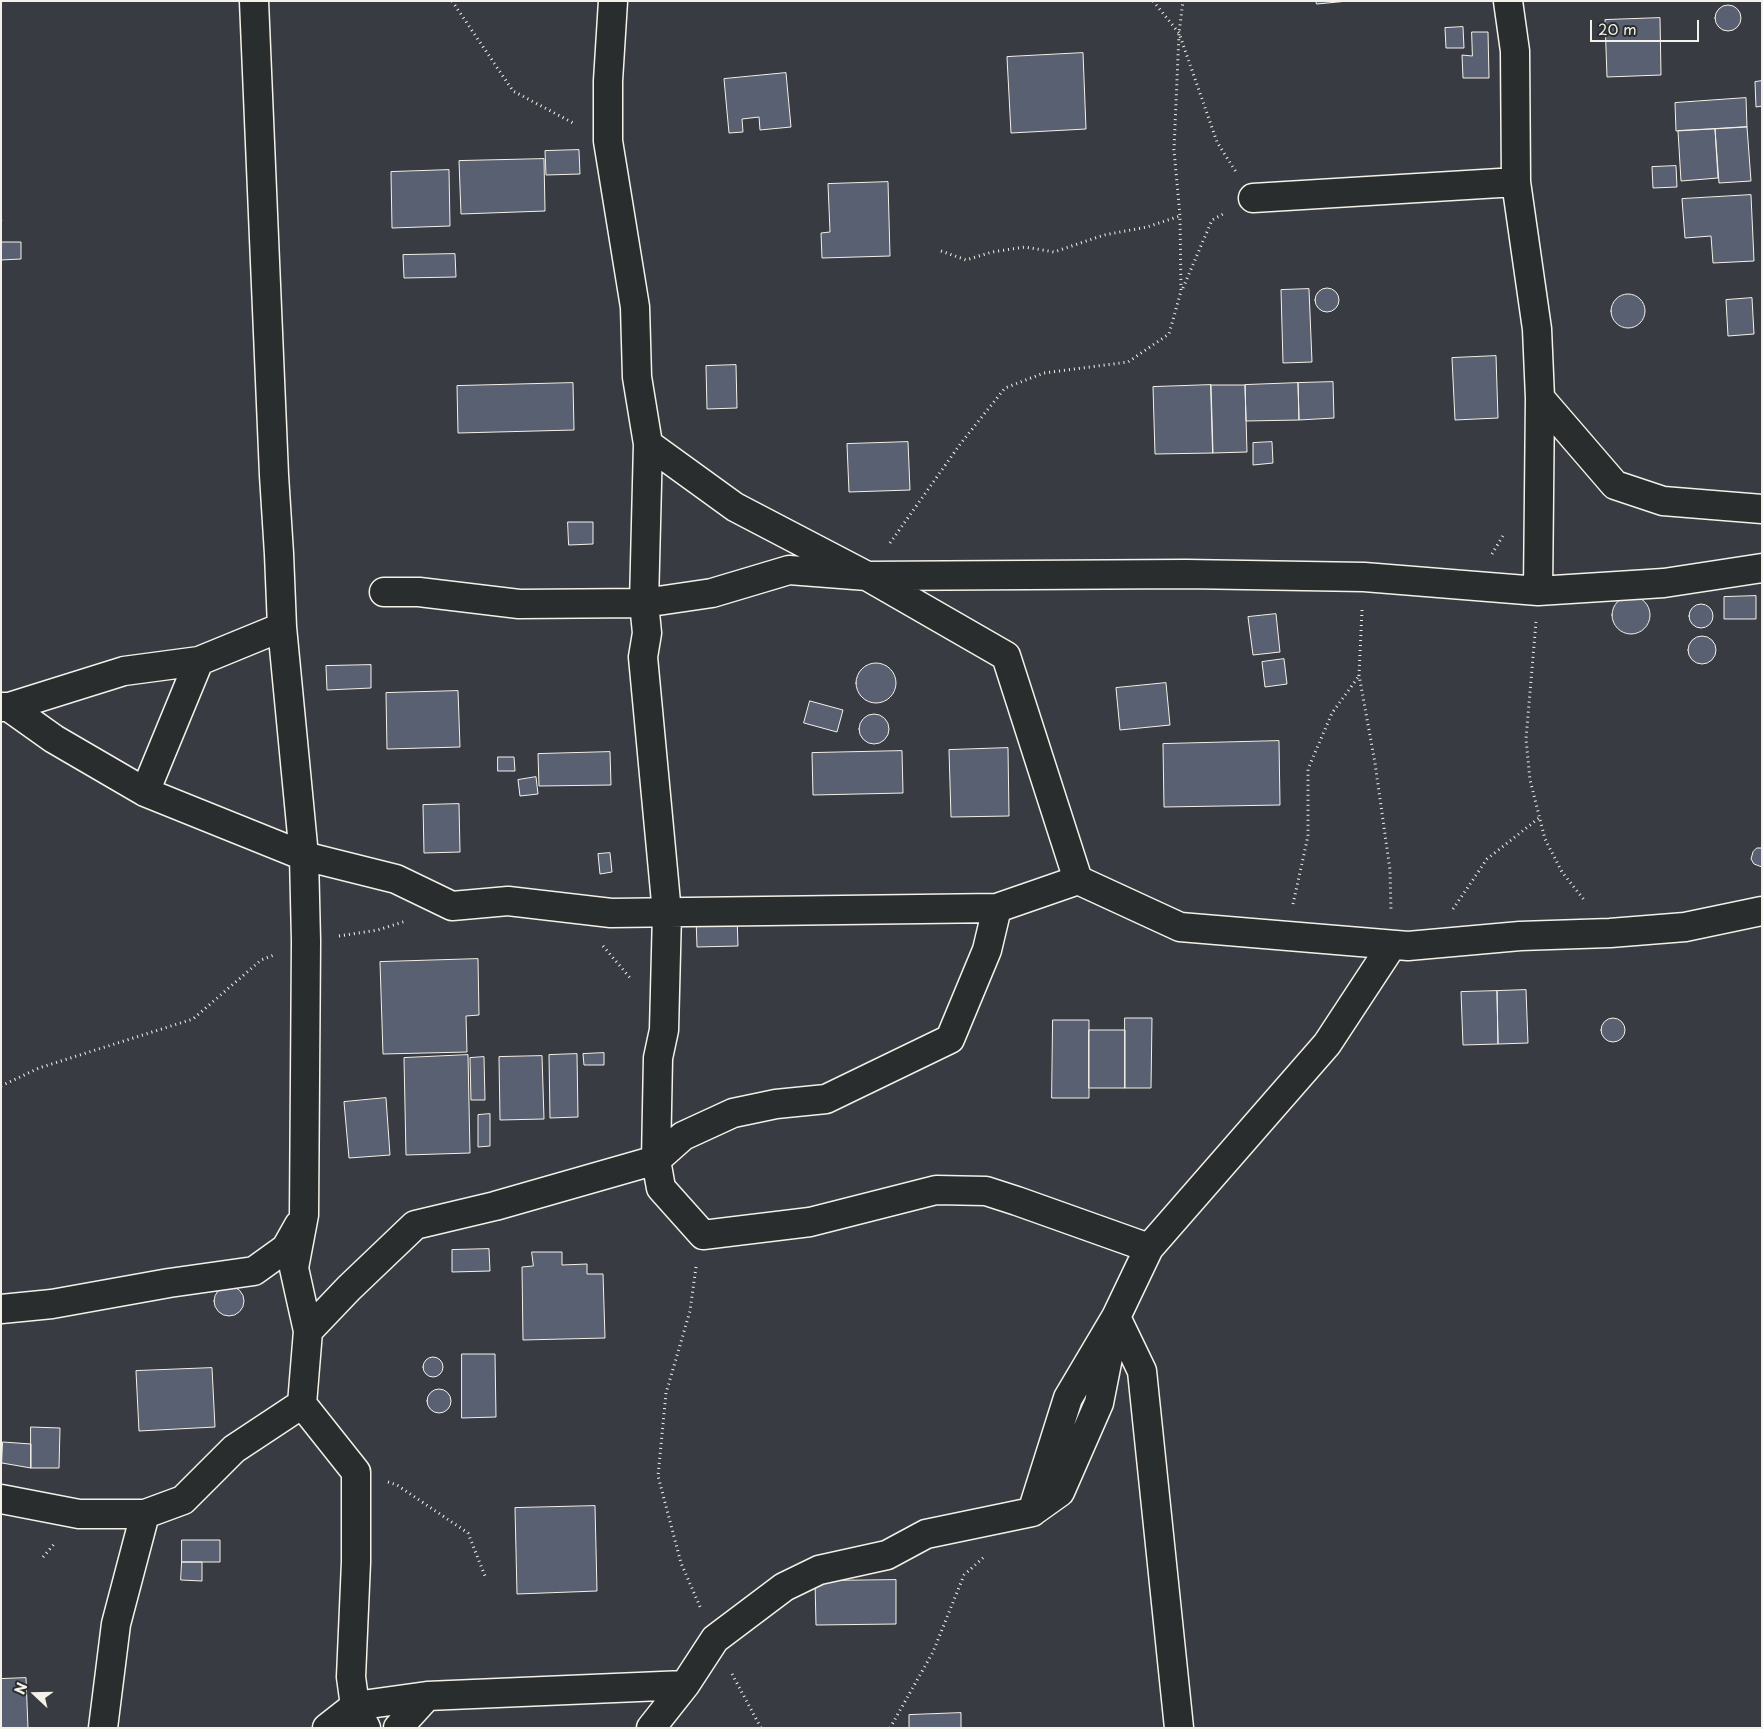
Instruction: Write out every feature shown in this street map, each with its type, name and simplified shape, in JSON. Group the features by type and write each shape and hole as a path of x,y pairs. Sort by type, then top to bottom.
{"street":[{"path":"254,1 282,627 304,856 306,941 304,1215 294,1268 308,1331 302,1404 356,1472 356,1562 351,1677 361,1717"},
{"path":"613,1 608,81 608,141 634,307 637,377 648,444 644,603 647,633 643,657 667,913 664,1030 658,1058 656,1160 661,1188 703,1235 810,1222 936,1190 986,1191 1149,1248"},
{"path":"1508,1 1515,52 1516,182 1537,329 1540,398 1538,591"},
{"path":"1253,198 1516,182"},
{"path":"1540,398 1616,485 1663,501 1762,509"},
{"path":"648,444 735,507 868,576 1006,656 1078,880"},
{"path":"384,592 419,592 519,604 644,603 712,593 789,570 868,576 1186,574 1364,577 1538,591 1664,583 1762,568"},
{"path":"5,707 124,671 199,661 282,627"},
{"path":"144,792 199,661"},
{"path":"5,707 54,739 144,792 304,856 396,879 452,906 508,901 612,913 997,908 1078,880 1180,927 1408,946 1520,936 1610,934 1685,927 1762,911"},
{"path":"308,1331 349,1288 415,1225 495,1206 656,1160 683,1136 733,1113 776,1104 826,1099 950,1039 987,950 997,908"},
{"path":"651,1728 685,1685 715,1639 784,1587 819,1570 887,1555 926,1534 1032,1512 1068,1398 1116,1318 1149,1248 1327,1044 1392,945"},
{"path":"1,1308 52,1304 169,1283 254,1271 286,1248 304,1215"},
{"path":"1116,1318 1142,1371 1179,1728"},
{"path":"1,1499 79,1514 144,1514 183,1500 234,1449 302,1404"},
{"path":"102,1728 116,1624 144,1514"},
{"path":"327,1728 427,1696 685,1685"},
{"path":"398,1728 427,1696"}],"path":[{"path":"452,1 513,91 608,141"},
{"path":"868,576 960,443 1006,388 1044,373 1128,362 1170,334 1181,291 1212,220 1253,198 1217,142 1179,33 1153,1"},
{"path":"1181,291 1180,216 1174,150 1179,33 1184,1"},
{"path":"941,251 966,260 992,252 1025,247 1054,252 1104,235 1147,227 1180,216"},
{"path":"1364,577 1359,675 1375,763 1390,870 1392,945"},
{"path":"1538,591 1526,739 1530,780 1545,839 1562,872 1610,934"},
{"path":"1286,936 1308,836 1308,769 1332,713 1359,675"},
{"path":"1429,944 1487,859 1539,818"},
{"path":"1,1086 39,1068 193,1019 261,960 306,941 378,930 452,906"},
{"path":"598,942 633,981"},
{"path":"703,1235 699,1248 690,1311 666,1393 658,1476 681,1563 715,1639 761,1728"},
{"path":"356,1472 397,1485 468,1533 485,1576"},
{"path":"890,1728 933,1652 964,1575 984,1556"}],"building":[{"path":"1316,1 1348,1 1317,4"},
{"path":"1728,5 1737,9 1741,18 1737,27 1728,31 1719,27 1715,18 1719,9"},
{"path":"1660,18 1661,75 1607,77 1605,20"},
{"path":"1463,27 1464,48 1446,48 1445,28"},
{"path":"1472,32 1488,32 1489,78 1463,78 1462,55 1472,56"},
{"path":"1083,53 1086,129 1011,133 1007,57"},
{"path":"786,73 791,127 760,130 759,117 742,119 743,132 729,133 724,79"},
{"path":"1762,81 1762,106 1756,107 1755,82"},
{"path":"1746,98 1747,127 1676,131 1675,103"},
{"path":"1747,127 1751,181 1719,183 1715,129"},
{"path":"1715,129 1718,178 1681,181 1678,131"},
{"path":"579,150 580,174 546,175 545,151"},
{"path":"544,159 545,211 461,214 459,161"},
{"path":"1676,166 1677,187 1653,188 1652,167"},
{"path":"449,170 450,226 392,228 391,172"},
{"path":"888,182 890,256 822,258 821,233 830,232 828,184"},
{"path":"1751,195 1754,261 1713,263 1711,236 1685,238 1682,199"},
{"path":"1,242 21,242 21,259 1,260"},
{"path":"455,254 456,277 404,278 403,255"},
{"path":"1327,288 1332,289 1338,295 1338,305 1332,311 1327,312 1322,311 1316,305 1315,300 1316,295 1322,289"},
{"path":"1309,289 1312,362 1283,363 1281,290"},
{"path":"1628,294 1635,295 1640,299 1644,304 1644,318 1640,323 1635,327 1628,328 1621,327 1616,323 1612,318 1611,311 1612,304 1616,299 1621,295"},
{"path":"1752,298 1754,334 1728,336 1726,300"},
{"path":"1496,356 1498,418 1455,420 1452,358"},
{"path":"736,365 737,408 707,409 706,366"},
{"path":"1333,382 1334,418 1299,420 1298,383"},
{"path":"573,383 574,430 458,433 457,386"},
{"path":"1298,383 1299,420 1246,421 1245,385"},
{"path":"1211,385 1245,385 1247,452 1213,453"},
{"path":"1211,385 1213,453 1155,454 1153,387"},
{"path":"908,442 910,490 849,492 847,444"},
{"path":"1272,442 1273,463 1253,465 1253,443"},
{"path":"568,522 593,522 593,544 569,545"},
{"path":"1631,596 1644,602 1650,615 1644,628 1631,634 1618,628 1612,615 1618,602"},
{"path":"1756,596 1756,619 1724,619 1724,597"},
{"path":"1701,604 1710,607 1713,616 1710,625 1701,628 1692,625 1689,616 1692,607"},
{"path":"1276,614 1280,652 1253,655 1248,617"},
{"path":"1702,636 1712,640 1716,650 1712,660 1702,664 1692,660 1688,650 1692,640"},
{"path":"1284,659 1287,684 1265,687 1262,662"},
{"path":"876,663 887,666 893,672 896,683 893,694 887,700 876,703 865,700 859,694 856,683 859,672 865,666"},
{"path":"371,665 371,688 327,690 326,666"},
{"path":"1166,683 1170,725 1120,730 1116,688"},
{"path":"458,691 460,747 387,749 386,693"},
{"path":"810,701 843,710 837,732 804,723"},
{"path":"874,714 885,718 889,729 885,740 874,744 863,740 859,729 863,718"},
{"path":"1279,741 1280,805 1164,807 1163,744"},
{"path":"1008,748 1009,816 951,817 949,750"},
{"path":"902,751 903,793 813,795 812,753"},
{"path":"610,752 611,785 539,786 538,754"},
{"path":"498,757 514,757 515,771 498,771"},
{"path":"536,777 538,794 520,796 518,780"},
{"path":"459,804 460,852 424,853 423,805"},
{"path":"1757,848 1762,848 1762,867 1754,864 1751,859 1753,852"},
{"path":"610,853 612,872 600,874 598,854"},
{"path":"737,916 738,946 697,947 696,917"},
{"path":"478,959 479,1015 466,1016 467,1052 383,1054 380,962"},
{"path":"1526,990 1528,1043 1498,1044 1497,991"},
{"path":"1497,991 1498,1044 1463,1045 1461,992"},
{"path":"1125,1018 1152,1018 1151,1088 1125,1088"},
{"path":"1613,1018 1618,1019 1624,1025 1624,1035 1618,1041 1613,1042 1608,1041 1602,1035 1601,1030 1602,1025 1608,1019"},
{"path":"1053,1020 1089,1020 1089,1098 1052,1098"},
{"path":"1089,1030 1125,1030 1125,1088 1089,1088"},
{"path":"604,1053 604,1065 584,1065 583,1054"},
{"path":"577,1054 578,1117 550,1118 549,1055"},
{"path":"468,1055 470,1153 406,1155 404,1058"},
{"path":"542,1056 544,1119 500,1120 499,1057"},
{"path":"484,1057 485,1100 471,1100 470,1058"},
{"path":"386,1098 390,1155 349,1158 344,1102"},
{"path":"490,1114 490,1146 478,1147 478,1115"},
{"path":"489,1249 490,1271 452,1272 452,1250"},
{"path":"532,1252 562,1252 562,1265 587,1264 587,1274 603,1274 605,1338 523,1340 522,1267 533,1266"},
{"path":"229,1286 240,1290 244,1301 240,1312 229,1316 218,1312 214,1301 218,1290"},
{"path":"462,1354 495,1354 496,1417 462,1418"},
{"path":"433,1357 440,1360 443,1367 440,1374 433,1377 426,1374 423,1367 426,1360"},
{"path":"212,1368 215,1427 139,1431 136,1371"},
{"path":"439,1389 444,1390 450,1396 450,1406 444,1412 439,1413 434,1412 428,1406 427,1401 428,1396 434,1390"},
{"path":"31,1427 60,1428 59,1468 31,1468"},
{"path":"3,1442 31,1444 31,1468 2,1463"},
{"path":"595,1506 597,1591 517,1594 515,1508"},
{"path":"182,1540 220,1540 220,1562 182,1562"},
{"path":"182,1562 202,1562 202,1581 181,1580"},
{"path":"896,1580 896,1624 816,1625 815,1581"},
{"path":"26,1678 28,1728 1,1728 1,1679"},
{"path":"961,1713 961,1728 909,1728 909,1715"}]}
